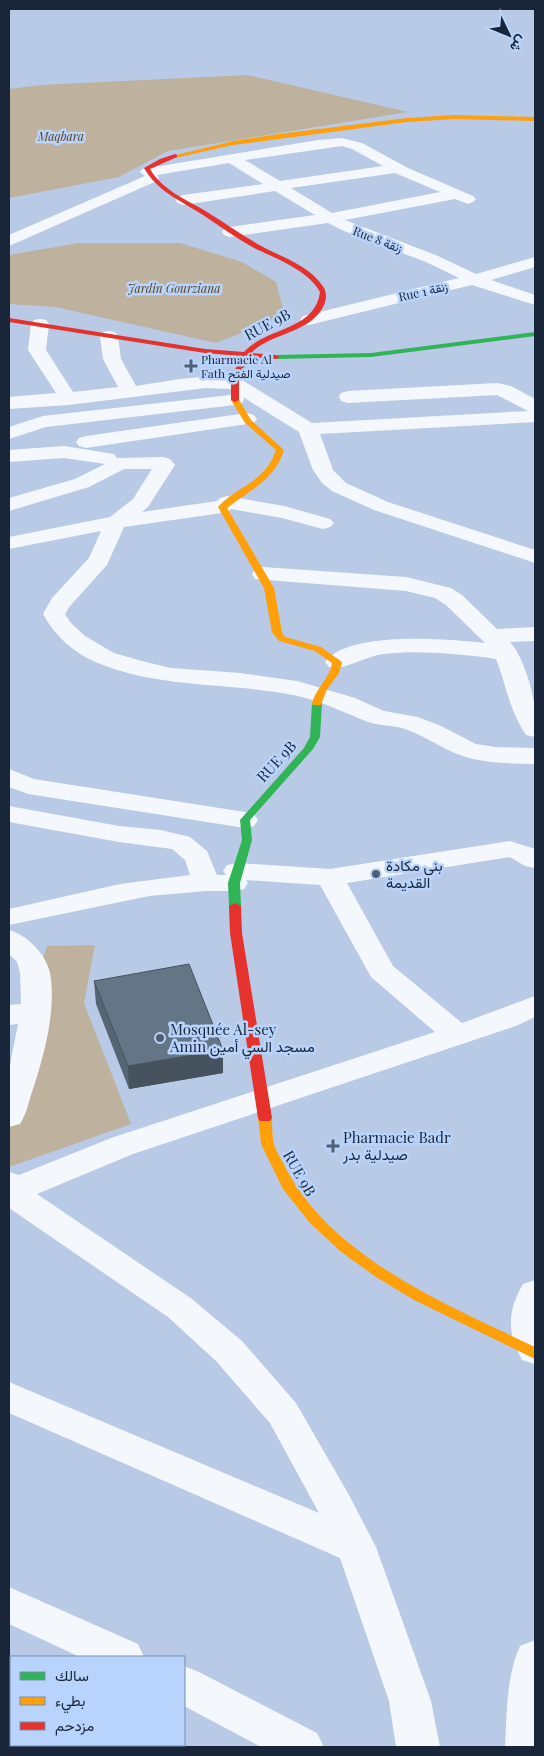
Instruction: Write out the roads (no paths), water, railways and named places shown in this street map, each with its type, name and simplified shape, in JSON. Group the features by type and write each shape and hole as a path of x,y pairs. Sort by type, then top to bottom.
{"street":[{"path":"9,241 149,172 164,159 223,144 388,122 442,117 535,119"},
{"path":"149,172 342,142 357,146 397,168 462,197 230,232"},
{"name":"Rue 8 زنقة","path":"231,158 330,218 473,279 535,300"},
{"path":"183,200 397,168"},
{"name":"RUE 9B","path":"149,172 183,200 211,217 230,232 321,285 323,293 321,304 309,320 253,346 243,355 238,364 235,391"},
{"path":"420,202 401,189 425,181"},
{"path":"278,206 325,199"},
{"path":"211,217 232,213"},
{"name":"Rue 1 زنقة","path":"309,320 505,272 535,262"},
{"path":"9,320 200,351 311,358 401,353 535,334"},
{"path":"40,324 37,350 69,398"},
{"path":"108,336 112,359 130,392"},
{"path":"9,404 130,392 206,382 235,391 308,429 535,416"},
{"path":"348,397 497,389 504,390 535,407"},
{"path":"224,505 271,474 278,464 280,450 247,418 235,391"},
{"path":"9,433 43,422 235,391"},
{"path":"9,404 107,452 118,461"},
{"path":"86,442 247,418"},
{"path":"308,429 323,470 329,479 339,487 381,506 535,557"},
{"path":"9,456 64,452 118,461 159,462 165,465 141,503 118,522 112,530 99,560 60,603 54,614 62,626 77,641 106,658 155,672 296,688 346,703 378,716 409,722 470,750 495,756 535,756"},
{"path":"9,505 82,483 96,477 118,461"},
{"path":"224,505 241,541 263,574 273,602 277,632 282,638 318,649 336,662 337,670 318,694"},
{"path":"9,543 118,522 224,505 284,512 323,523"},
{"path":"263,574 389,582 435,590 454,600 499,645 517,682 523,709 535,730"},
{"path":"336,662 364,650 414,645 460,647 499,645 535,634"},
{"name":"RUE 9B","path":"318,694 315,737 308,749 288,772 274,784 245,820 247,840 235,877 236,933 264,1098 268,1146 298,1200 316,1222 346,1248 381,1273 459,1316 535,1351"},
{"path":"9,777 28,786 245,820"},
{"path":"9,814 119,834 161,838 181,843 197,857 206,882"},
{"path":"9,917 131,891 235,877 330,877 510,849 522,852 535,860"},
{"path":"330,877 360,936 381,971 456,1034"},
{"path":"9,938 19,947 35,970 38,990 22,1014 25,1067 9,1116"},
{"path":"9,1189 122,1146 505,1019 535,1006"},
{"path":"9,1189 180,1308 229,1351 283,1413 356,1547 410,1701 418,1747"},
{"path":"535,1293 528,1322 535,1351"},
{"path":"9,1397 356,1547"},
{"path":"13,1614 120,1656"},
{"path":"527,1747 531,1677 535,1659"},
{"path":"185,1686 302,1747"}],"place":[{"name":"Pharmacie Al Fath صيدلية الفتح","path":"191,366"},
{"name":"بني مكادة القديمة","path":"376,874"},
{"name":"Mosquée Al-sey Amin مسجد السي أمين","path":"160,1038"},
{"name":"Pharmacie Badr صيدلية بدر","path":"333,1146"}],"park label":[{"name":"Maqbara","path":"61,136"},
{"name":"Jardin Gourziana","path":"174,288"}]}
